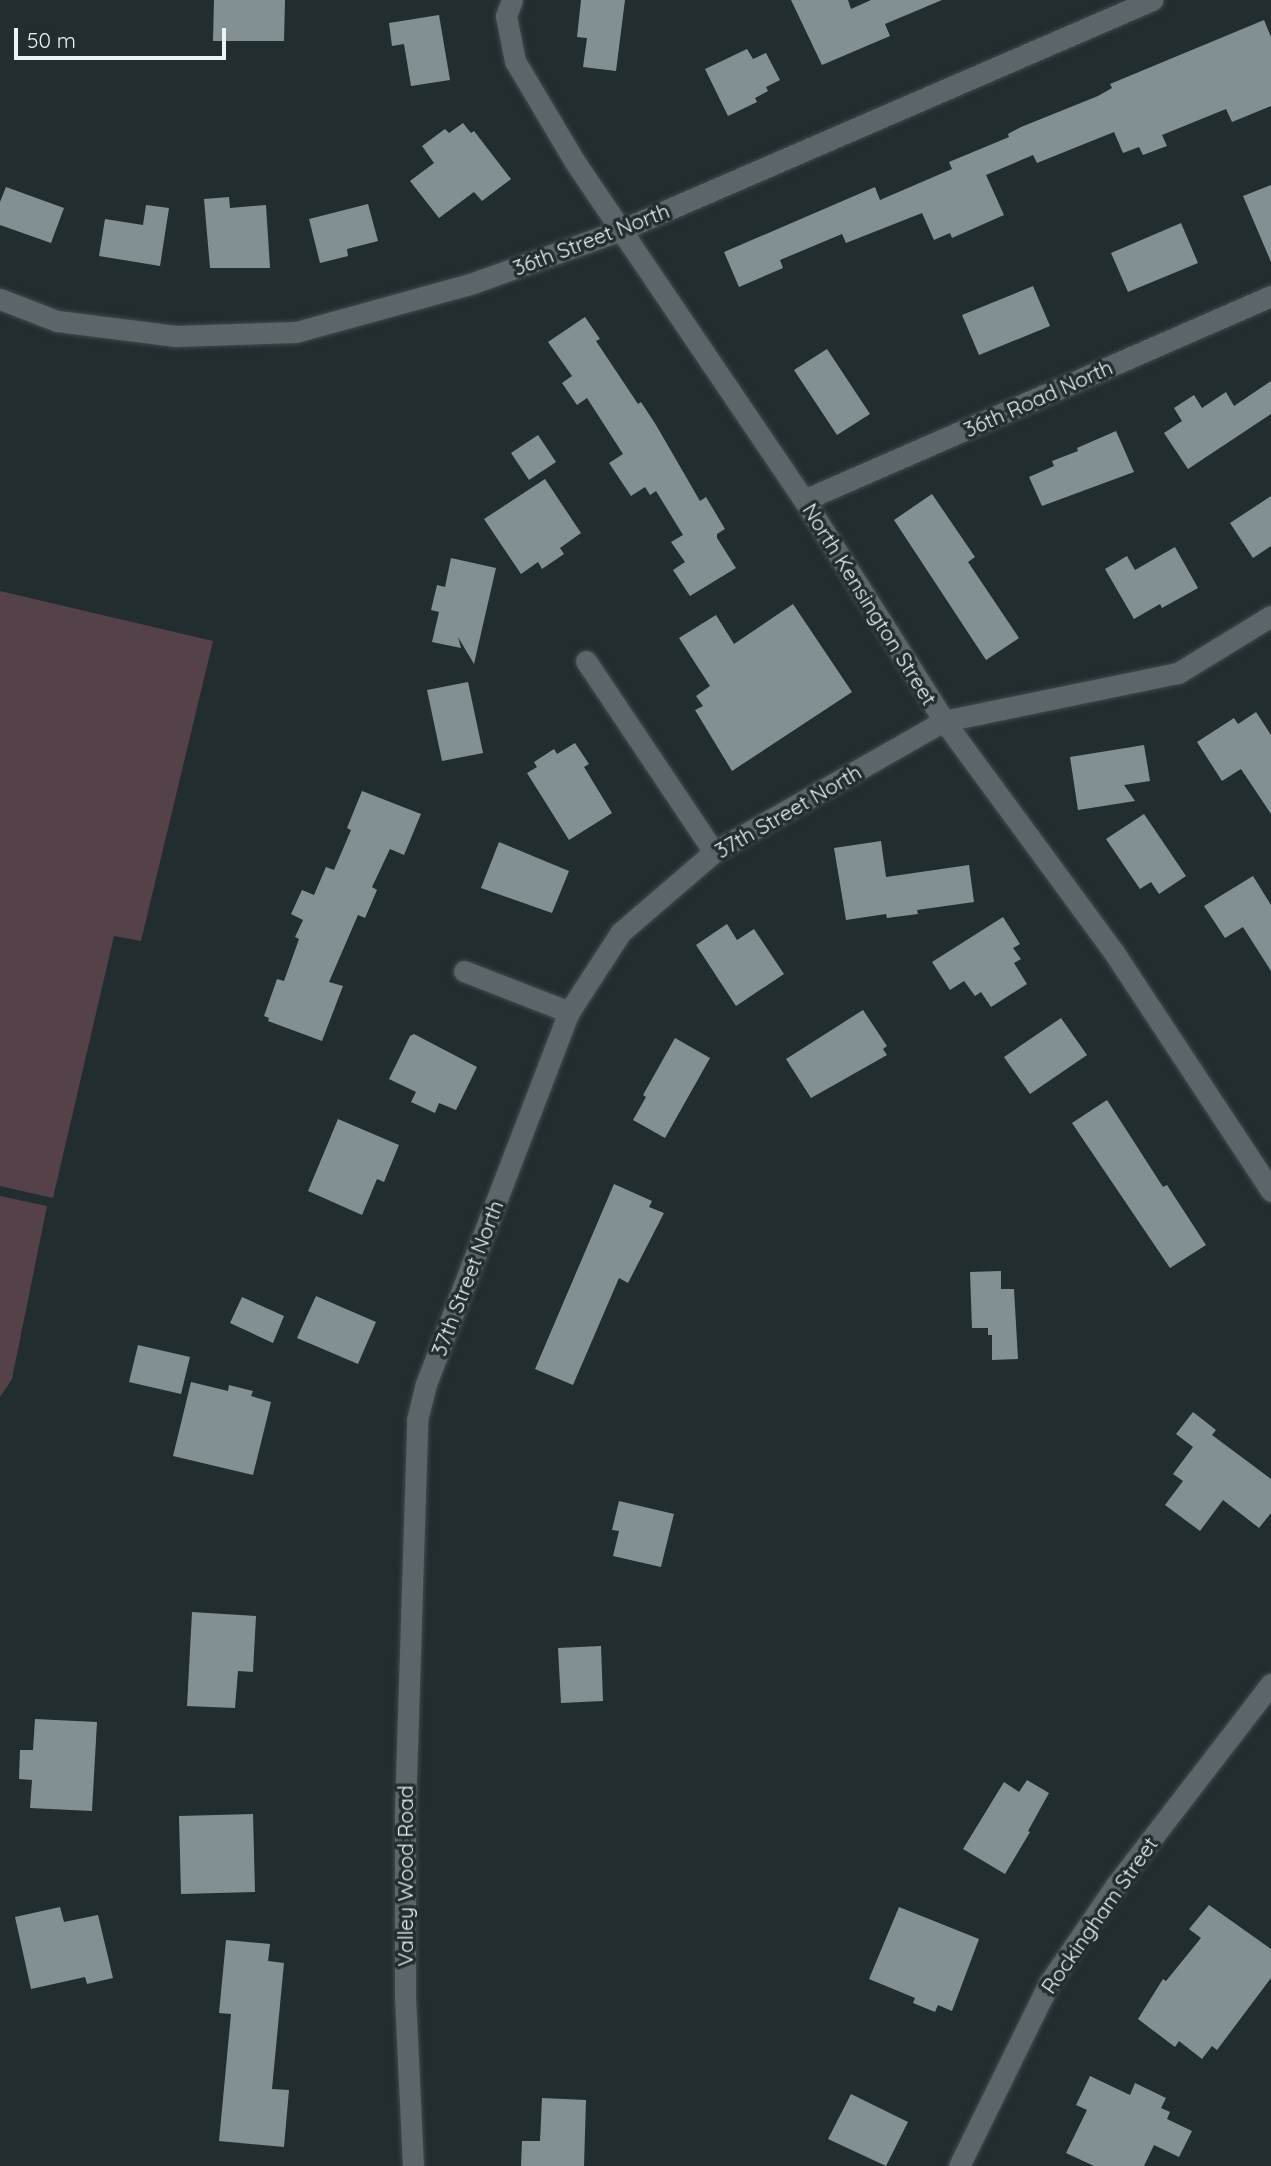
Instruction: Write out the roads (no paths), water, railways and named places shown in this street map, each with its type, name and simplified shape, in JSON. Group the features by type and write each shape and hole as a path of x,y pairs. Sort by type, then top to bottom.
{"street":[{"name":"North Kensington Street","path":"512,0 506,16 515,61 575,162 804,500 944,721 1115,954 1271,1191"},
{"name":"36th Street North","path":"0,299 57,321 176,336 296,332 470,284 621,230 1152,0"},
{"name":"36th Road North","path":"804,500 1271,296"},
{"name":"37th Street North","path":"411,1586 414,1446 426,1384 569,1012 621,932 715,852 944,721 1178,673 1271,616"},
{"path":"586,661 715,852"},
{"path":"464,971 569,1012"},
{"name":"Valley Wood Road","path":"411,1586 405,1812 405,1994 413,2166"},
{"name":"Rockingham Street","path":"959,2166 1049,1983 1116,1885 1271,1684"}]}
